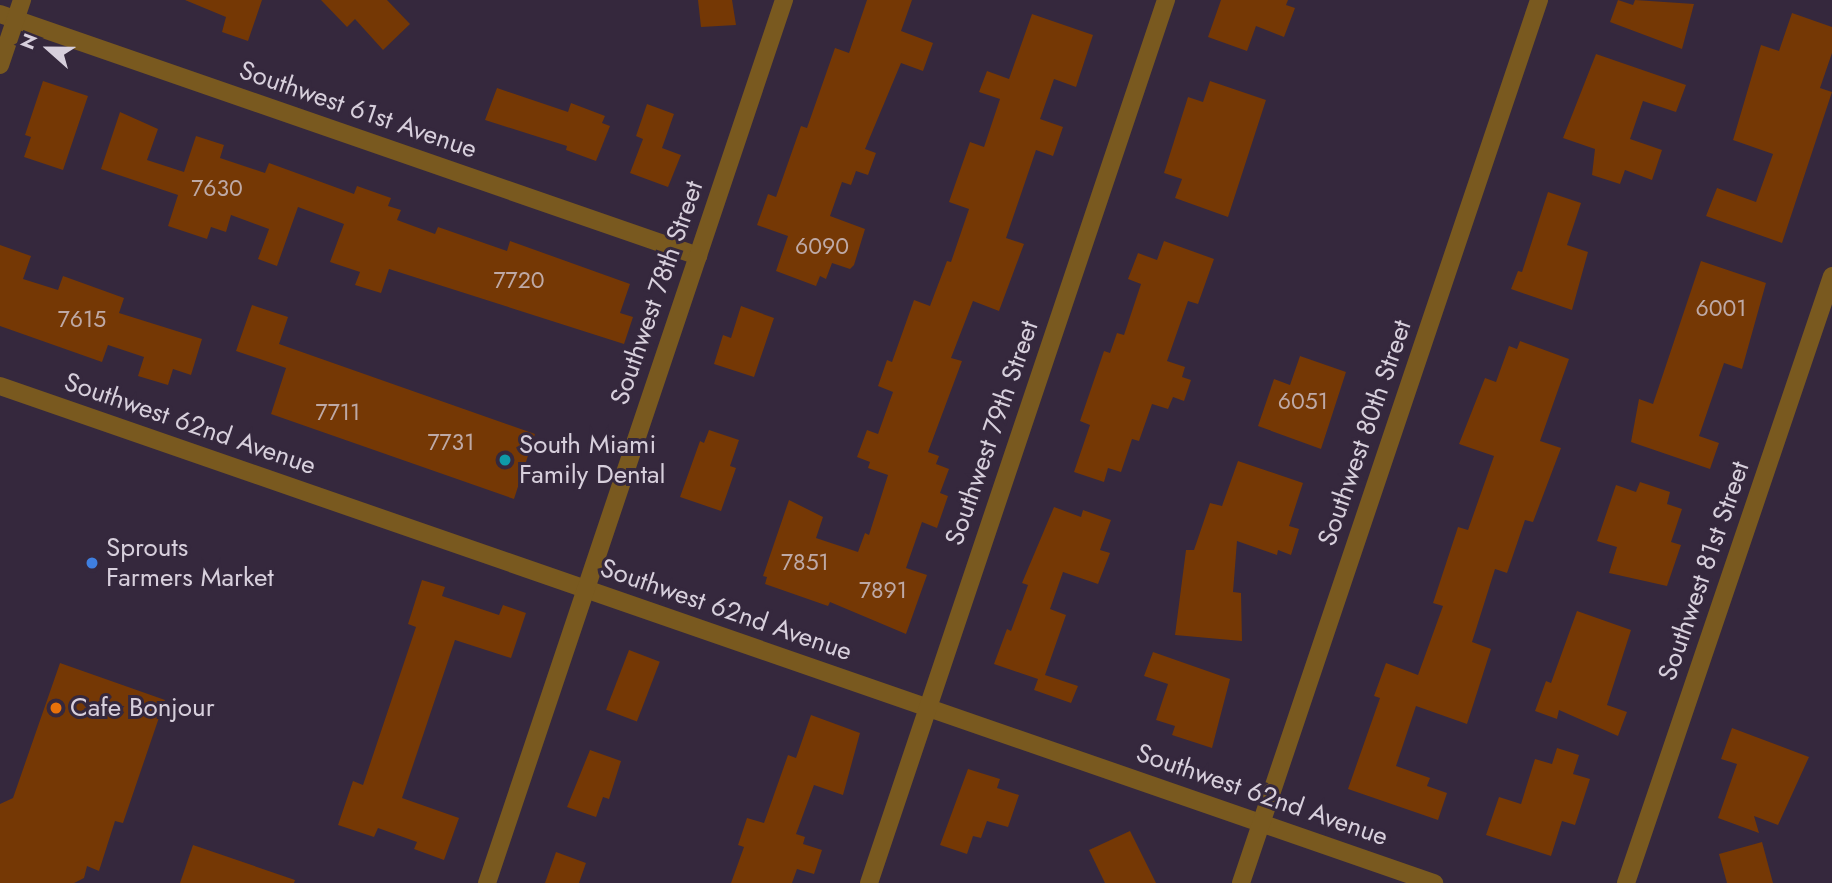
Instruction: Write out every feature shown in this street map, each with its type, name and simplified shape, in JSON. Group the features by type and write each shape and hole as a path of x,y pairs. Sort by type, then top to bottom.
{"street":[{"path":"0,65 8,17 22,0"},
{"name":"Southwest 78th Street","path":"487,883 584,588 784,0"},
{"name":"Southwest 79th Street","path":"869,883 1166,0"},
{"name":"Southwest 80th Street","path":"1241,883 1539,0"},
{"name":"Southwest 61st Avenue","path":"8,17 698,256"},
{"name":"Southwest 81st Street","path":"1626,883 1832,276"},
{"name":"Southwest 62nd Avenue","path":"0,387 1434,883"}],"building":[{"path":"185,0 262,0 248,41 222,32 226,17"},
{"path":"321,0 387,0 410,24 383,50 355,19 347,27"},
{"path":"698,0 732,0 736,25 701,27"},
{"path":"867,0 912,0 901,31 933,43 923,71 901,63 865,149 876,153 868,175 856,171 851,185 842,182 830,216 865,229 854,265 850,269 832,263 826,279 820,276 816,286 776,271 788,236 757,225 768,194 776,197 801,126 807,128 835,48 849,53"},
{"path":"1221,0 1288,0 1286,5 1295,8 1284,37 1256,26 1247,51 1208,37"},
{"path":"1618,0 1633,5 1635,0 1694,4 1682,49 1610,22"},
{"path":"1792,13 1832,27 1832,53 1820,88 1832,92 1782,243 1706,216 1717,188 1756,202 1773,154 1733,140 1761,45 1779,51"},
{"path":"1032,14 1093,35 1076,87 1054,79 1040,119 1063,127 1053,156 1036,150 1006,238 1024,244 999,311 973,301 951,358 962,361 928,452 939,456 936,464 949,469 940,493 948,496 937,528 922,522 906,568 927,575 906,634 830,602 828,606 765,584 767,577 763,576 789,500 823,517 816,538 858,552 865,533 869,535 888,475 868,468 870,462 857,457 867,430 878,434 893,392 878,386 887,360 892,362 914,300 930,306 947,261 951,262 969,209 949,202 970,142 984,147 1000,99 979,92 987,71 1009,79"},
{"path":"1596,54 1686,85 1676,112 1643,101 1630,139 1662,150 1652,180 1625,170 1620,184 1592,175 1595,149 1563,138"},
{"path":"43,81 88,96 63,170 24,157 31,137 25,135"},
{"path":"1210,81 1266,100 1228,217 1175,198 1182,179 1164,173 1188,97 1203,102"},
{"path":"497,88 568,112 571,103 605,116 602,123 610,126 596,161 566,150 567,146 485,120"},
{"path":"647,104 674,114 662,148 681,155 668,187 630,173 643,139 636,136"},
{"path":"120,112 158,129 147,160 184,172 196,136 224,145 220,158 265,173 269,163 354,194 357,186 391,198 388,206 401,210 397,220 435,234 438,227 507,251 510,241 630,284 620,313 633,317 624,344 389,269 381,293 355,285 360,272 330,262 344,224 298,207 277,266 258,259 269,229 231,215 226,232 211,227 207,239 168,226 178,195 101,169"},
{"path":"1548,192 1581,203 1567,245 1588,252 1572,310 1511,289 1518,271 1522,272"},
{"path":"1164,241 1214,259 1198,304 1188,301 1167,361 1185,367 1182,377 1191,380 1184,401 1173,397 1168,409 1152,404 1139,441 1132,439 1121,472 1108,468 1104,482 1074,472 1090,425 1080,421 1104,351 1110,353 1117,333 1124,335 1141,284 1128,279 1138,253 1157,260"},
{"path":"0,245 31,256 23,279 58,290 63,276 124,298 119,313 202,339 191,375 173,369 168,385 138,376 144,357 108,345 102,362 0,326"},
{"path":"1701,261 1766,283 1742,369 1724,363 1699,436 1719,443 1710,469 1631,442 1639,399 1653,404"},
{"path":"252,305 288,317 279,344 535,434 514,499 271,414 286,368 236,351"},
{"path":"741,306 774,318 754,377 714,364 723,335 731,338"},
{"path":"1520,341 1569,359 1540,441 1561,448 1533,522 1525,520 1507,573 1495,569 1472,642 1491,649 1467,724 1416,706 1396,766 1430,778 1427,786 1447,793 1438,820 1348,789 1380,698 1374,696 1386,663 1418,675 1443,606 1433,603 1458,527 1468,530 1494,456 1459,444 1485,378 1496,382 1509,346 1517,349"},
{"path":"1300,356 1346,372 1321,449 1258,426 1274,379 1290,385"},
{"path":"709,430 739,440 730,466 736,468 721,511 680,497 700,441 704,443"},
{"path":"1238,461 1303,483 1289,526 1299,529 1291,555 1278,550 1277,555 1237,541 1233,592 1241,593 1242,641 1175,635 1186,550 1194,550 1210,503 1222,506"},
{"path":"1640,482 1670,492 1667,504 1682,509 1671,542 1681,545 1667,586 1609,573 1617,547 1597,541 1616,485 1636,492"},
{"path":"1054,507 1081,517 1083,510 1111,520 1100,550 1110,553 1098,584 1063,572 1050,609 1066,615 1045,675 1078,686 1071,703 1034,690 1038,679 994,664 1007,629 1011,631 1028,585 1022,583"},
{"path":"422,580 445,587 442,596 499,615 503,605 526,613 511,658 455,640 402,798 459,818 444,860 414,849 417,842 378,828 374,837 338,825 353,781 363,785 416,627 408,624"},
{"path":"1577,611 1631,630 1607,705 1627,712 1618,736 1559,710 1557,719 1535,711 1546,681 1551,683"},
{"path":"629,650 660,662 637,722 606,710"},
{"path":"1153,652 1230,679 1212,748 1172,735 1175,726 1156,720 1168,684 1144,676"},
{"path":"60,663 165,700 123,823 115,821 99,871 87,866 84,878 74,883 0,883 0,804 13,798"},
{"path":"811,715 860,733 843,795 814,785 796,834 805,837 803,844 822,850 814,874 797,869 792,883 731,883 744,847 738,845 747,818 764,823 788,755 796,758"},
{"path":"1732,728 1809,757 1778,825 1754,816 1759,833 1718,818 1737,764 1721,759"},
{"path":"1557,748 1579,755 1573,774 1590,779 1575,825 1562,821 1551,856 1486,835 1499,797 1521,804 1535,759 1552,764"},
{"path":"590,750 621,761 609,799 603,797 596,817 567,807"},
{"path":"968,769 1000,779 997,788 1019,795 1008,827 987,821 981,838 973,836 967,854 940,845"},
{"path":"1130,831 1156,883 1105,883 1089,850"},
{"path":"1762,842 1773,883 1727,883 1719,854"},
{"path":"193,845 295,880 294,883 180,883"},
{"path":"556,852 586,863 579,883 545,883"}],"place":[{"name":"South Miami Family Dental","path":"505,460"},
{"name":"Sprouts Farmers Market","path":"92,563"},
{"name":"Cafe Bonjour","path":"56,708"}]}
